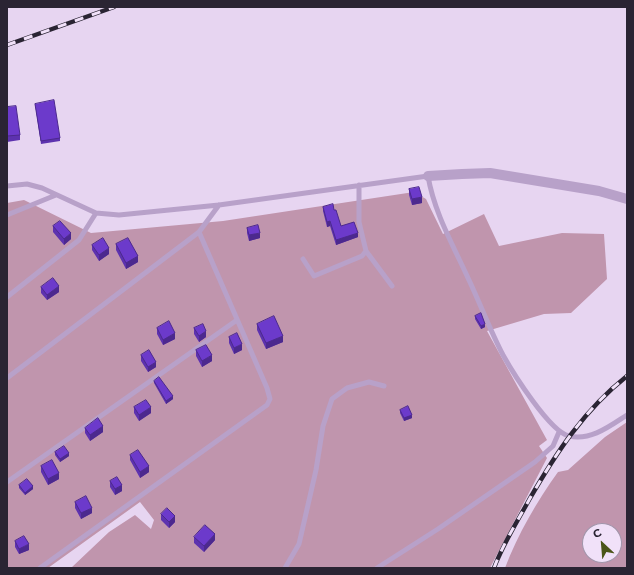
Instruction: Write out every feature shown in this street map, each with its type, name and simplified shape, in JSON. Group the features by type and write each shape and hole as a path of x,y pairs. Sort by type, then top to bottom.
{"street":[{"path":"428,176 490,173 599,191 627,199"}],"lane":[{"path":"7,186 27,184 42,188 96,213 119,215 219,204 428,176 431,192 449,236 503,356 539,409 553,426 559,432 568,436 582,437 602,432 627,415"},
{"path":"359,185 359,222 366,251 392,286"},
{"path":"7,215 56,195"},
{"path":"7,378 199,232 219,204"},
{"path":"7,297 79,240 96,213"},
{"path":"40,568 267,405 270,399 267,388 199,232"},
{"path":"303,258 314,276 362,256 366,251"},
{"path":"7,482 237,320"},
{"path":"285,568 299,544 316,470 323,426 332,399 347,388 369,382 384,386"},
{"path":"377,568 438,529 535,462 553,446 559,432"}],"shaded area":[{"path":"414,192 426,199 443,234 484,214 499,246 562,233 604,234 607,279 571,313 544,314 487,331 547,440 539,446 547,458 490,568 71,568 109,532 135,515 151,529 154,520 140,502 48,568 7,568 7,203 24,200 91,233 223,221"},
{"path":"627,422 627,568 505,568 528,518 543,494 558,472 568,470 605,437"}],"building":[{"path":"54,100 60,138 41,141 35,104"},
{"path":"16,106 20,135 7,136 7,107"},
{"path":"419,187 422,197 412,199 409,189"},
{"path":"333,204 341,226 354,222 358,233 336,240 330,221 327,222 323,207"},
{"path":"60,221 71,233 64,239 53,226"},
{"path":"258,225 260,233 249,235 247,228"},
{"path":"103,238 109,248 99,255 92,245"},
{"path":"128,238 138,256 126,263 116,244"},
{"path":"53,278 59,286 47,295 41,287"},
{"path":"481,313 485,324 481,326 475,316"},
{"path":"274,316 283,336 266,343 257,324"},
{"path":"169,321 175,333 163,340 157,328"},
{"path":"203,324 206,331 199,336 194,328"},
{"path":"237,333 242,344 234,348 229,337"},
{"path":"206,345 212,355 202,361 196,350"},
{"path":"149,350 156,362 148,367 141,355"},
{"path":"159,377 173,396 166,401 154,381"},
{"path":"146,400 151,407 139,415 134,407"},
{"path":"408,406 412,415 404,418 400,410"},
{"path":"98,418 103,426 90,435 85,428"},
{"path":"64,446 69,453 60,459 55,452"},
{"path":"138,450 149,466 140,472 130,455"},
{"path":"52,460 59,473 48,479 41,466"},
{"path":"117,477 122,485 115,489 110,481"},
{"path":"27,479 33,486 25,493 19,485"},
{"path":"86,496 92,508 81,513 75,502"},
{"path":"167,508 175,516 169,522 161,514"},
{"path":"205,525 215,534 204,546 194,537"},
{"path":"24,536 29,544 19,549 15,541"}],"railway":[{"path":"7,45 114,7"},
{"path":"494,568 515,525 539,483 572,433 597,403 627,376"}]}
